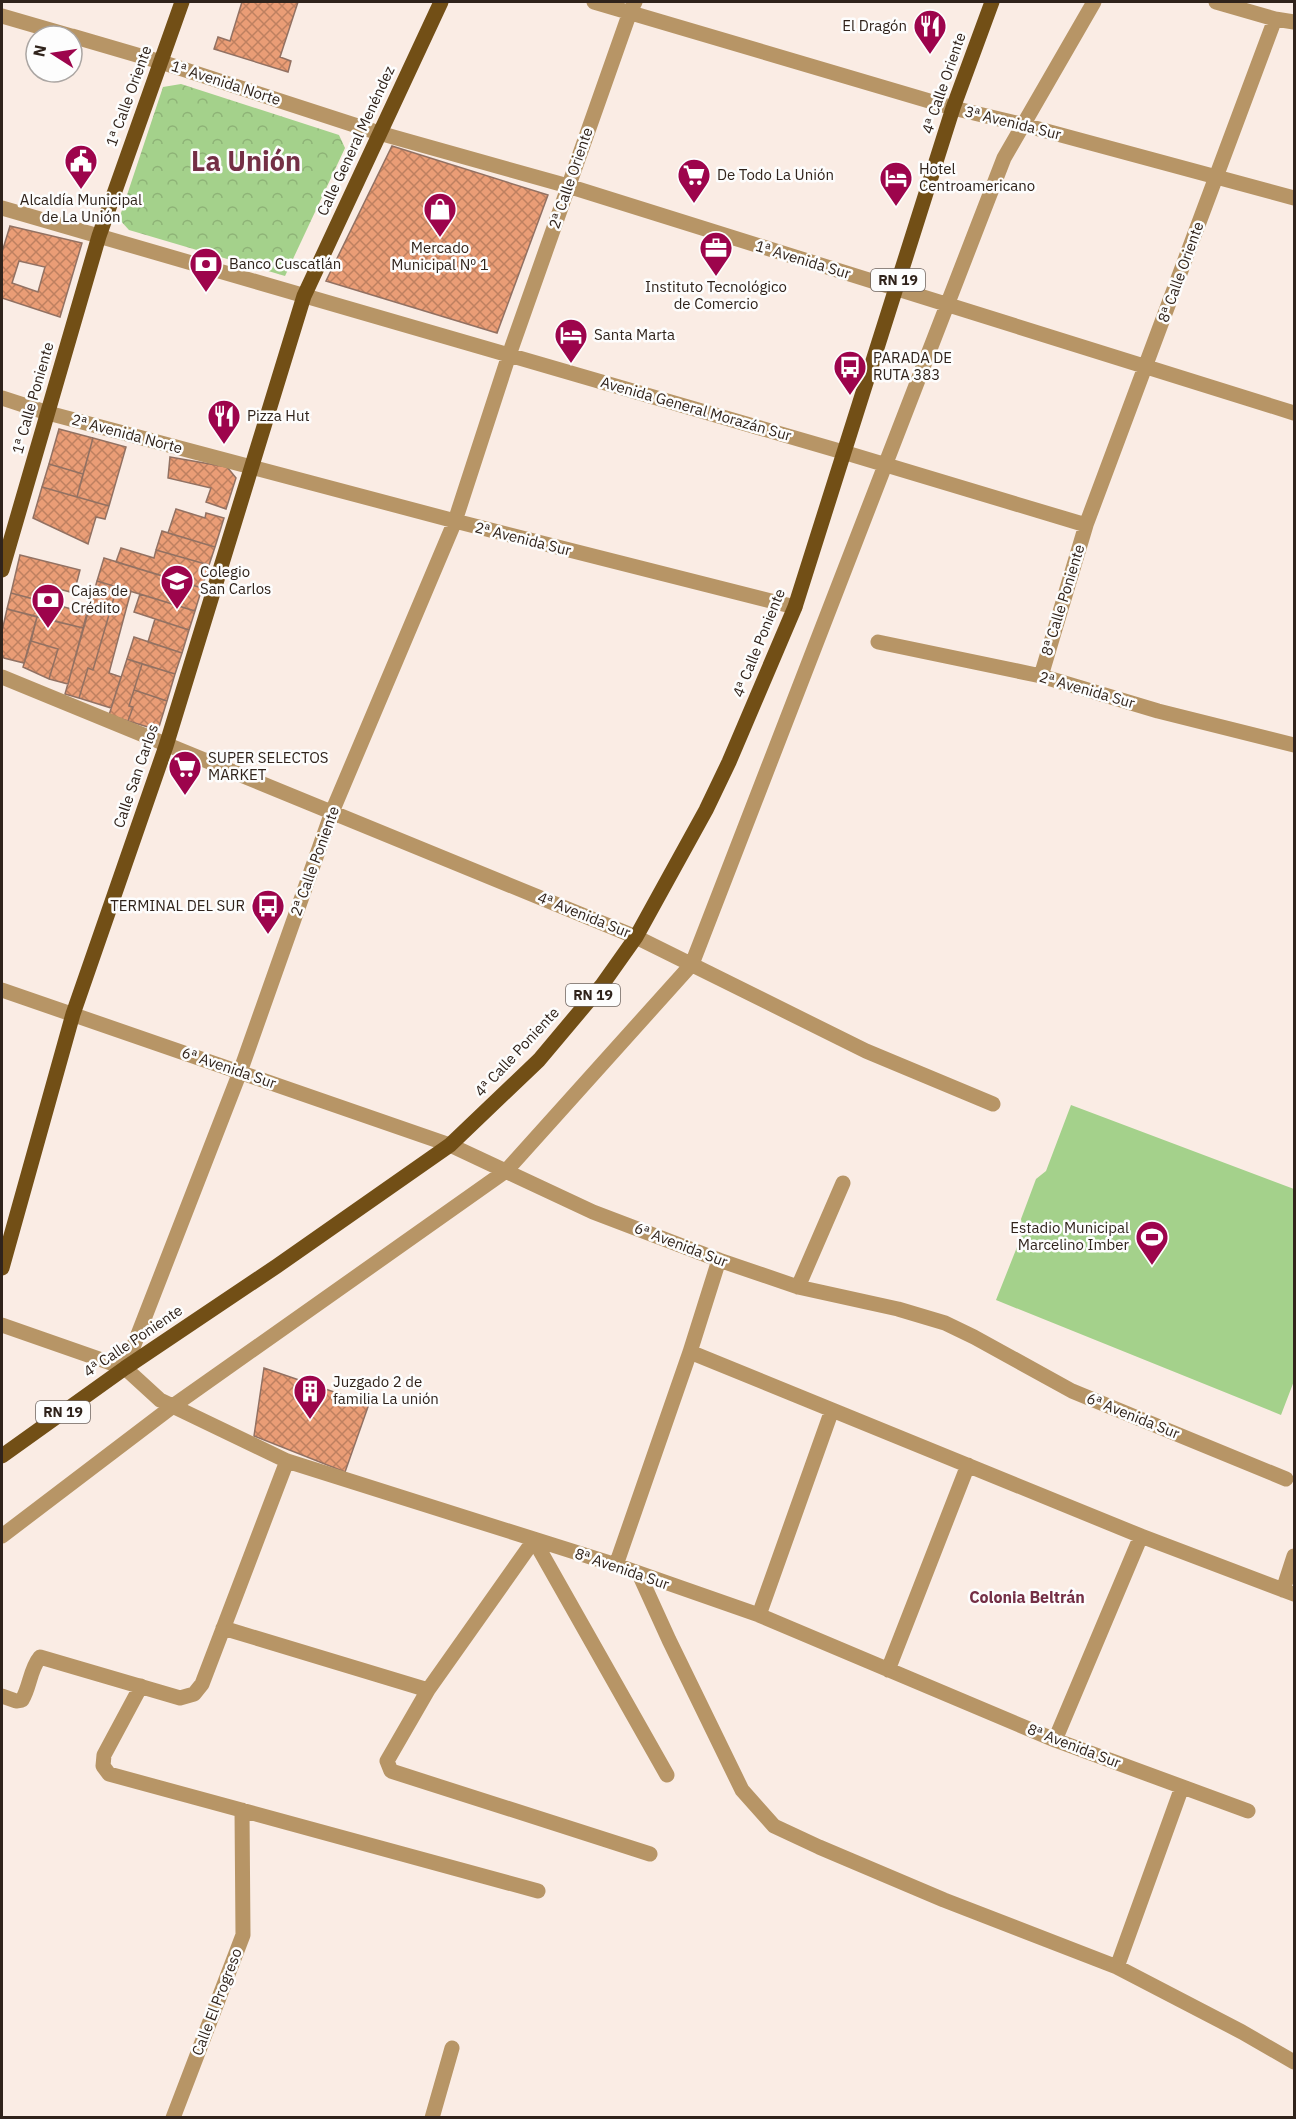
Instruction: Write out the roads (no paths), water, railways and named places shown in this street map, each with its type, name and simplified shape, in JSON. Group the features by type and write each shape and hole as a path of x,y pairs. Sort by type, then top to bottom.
{"main road":[{"name":"1ª Calle Oriente","path":"99,236 182,2"},
{"name":"Calle General Menéndez","path":"304,296 441,2"},
{"name":"4ª Calle Oriente","path":"843,452 953,108 992,2"},
{"name":"1ª Calle Poniente","path":"2,570 99,236"},
{"name":"Calle San Carlos","path":"2,1269 73,1014 166,746 304,296"},
{"name":"4ª Calle Poniente","path":"2,1456 125,1368 277,1266 450,1145 539,1060 602,985 636,937 706,810 729,762 795,608 843,452"}],"street":[{"name":"3ª Avenida Sur","path":"594,2 633,7 953,108 1294,198"},
{"path":"2,1536 173,1406 506,1171 692,964 1004,158 1094,2"},
{"path":"1216,2 1275,19 1294,22"},
{"name":"2ª Calle Oriente","path":"509,355 633,7"},
{"name":"1ª Avenida Norte","path":"2,16 30,24"},
{"name":"8ª Calle Oriente","path":"1086,525 1275,19"},
{"name":"1ª Avenida Norte","path":"84,40 161,62 379,134"},
{"name":"1ª Avenida Sur","path":"379,134 568,186 1294,413"},
{"name":"Avenida General Morazán Sur","path":"2,207 1086,525"},
{"name":"2ª Calle Poniente","path":"125,1368 240,1072 332,812 455,521 509,355"},
{"name":"2ª Avenida Norte","path":"2,398 48,413 253,467"},
{"name":"2ª Avenida Sur","path":"253,467 795,608"},
{"name":"8ª Calle Poniente","path":"1041,676 1086,525"},
{"name":"2ª Avenida Sur","path":"878,642 1041,676 1158,711 1294,745"},
{"name":"4ª Avenida Sur","path":"2,677 636,937 866,1051 993,1104"},
{"name":"6ª Avenida Sur","path":"2,990 450,1145 593,1212 719,1260 798,1287 898,1309 945,1323 1072,1391 1286,1479"},
{"path":"798,1287 843,1183"},
{"path":"616,1565 690,1352 719,1260"},
{"name":"8ª Avenida Sur","path":"2,1325 125,1368 160,1400 287,1461 616,1565 759,1615 1054,1740 1248,1811"},
{"path":"690,1352 1141,1536 1289,1592 1294,1556"},
{"path":"759,1615 832,1410"},
{"path":"2,1696 16,1701 22,1700 26,1694 35,1662 40,1657 180,1698 194,1694 202,1684 287,1461"},
{"path":"888,1670 968,1465"},
{"path":"1054,1740 1141,1536"},
{"path":"650,1854 391,1771 387,1761 428,1690 534,1540 667,1775"},
{"path":"639,1574 742,1790 774,1826 944,1900 1117,1967 1242,2032 1294,2062"},
{"path":"223,1628 428,1690"},
{"path":"141,1686 104,1755 103,1766 109,1774 538,1891"},
{"path":"1117,1967 1182,1787"},
{"name":"Calle El Progreso","path":"173,2118 243,1935 242,1810"},
{"path":"432,2118 452,2048"}],"place":[{"name":"El Dragón","path":"930,55"},
{"name":"Alcaldía Municipal de La Unión","path":"81,190"},
{"name":"De Todo La Unión","path":"694,204"},
{"name":"Hotel Centroamericano","path":"896,207"},
{"name":"Mercado Municipal Nº 1","path":"440,238"},
{"name":"Instituto Tecnológico de Comercio","path":"716,277"},
{"name":"Banco Cuscatlán","path":"206,293"},
{"name":"Santa Marta","path":"571,364"},
{"name":"PARADA DE RUTA 383","path":"850,396"},
{"name":"Pizza Hut","path":"224,445"},
{"name":"Colegio San Carlos","path":"177,610"},
{"name":"Cajas de Crédito","path":"48,629"},
{"name":"SUPER SELECTOS MARKET","path":"185,796"},
{"name":"TERMINAL DEL SUR","path":"268,935"},
{"name":"Estadio Municipal Marcelino Imber","path":"1152,1266"},
{"name":"Juzgado 2 de familia La unión","path":"310,1420"}],"district":[{"name":"La Unión","path":"246,162"},
{"name":"Colonia Beltrán","path":"1027,1597"}]}
